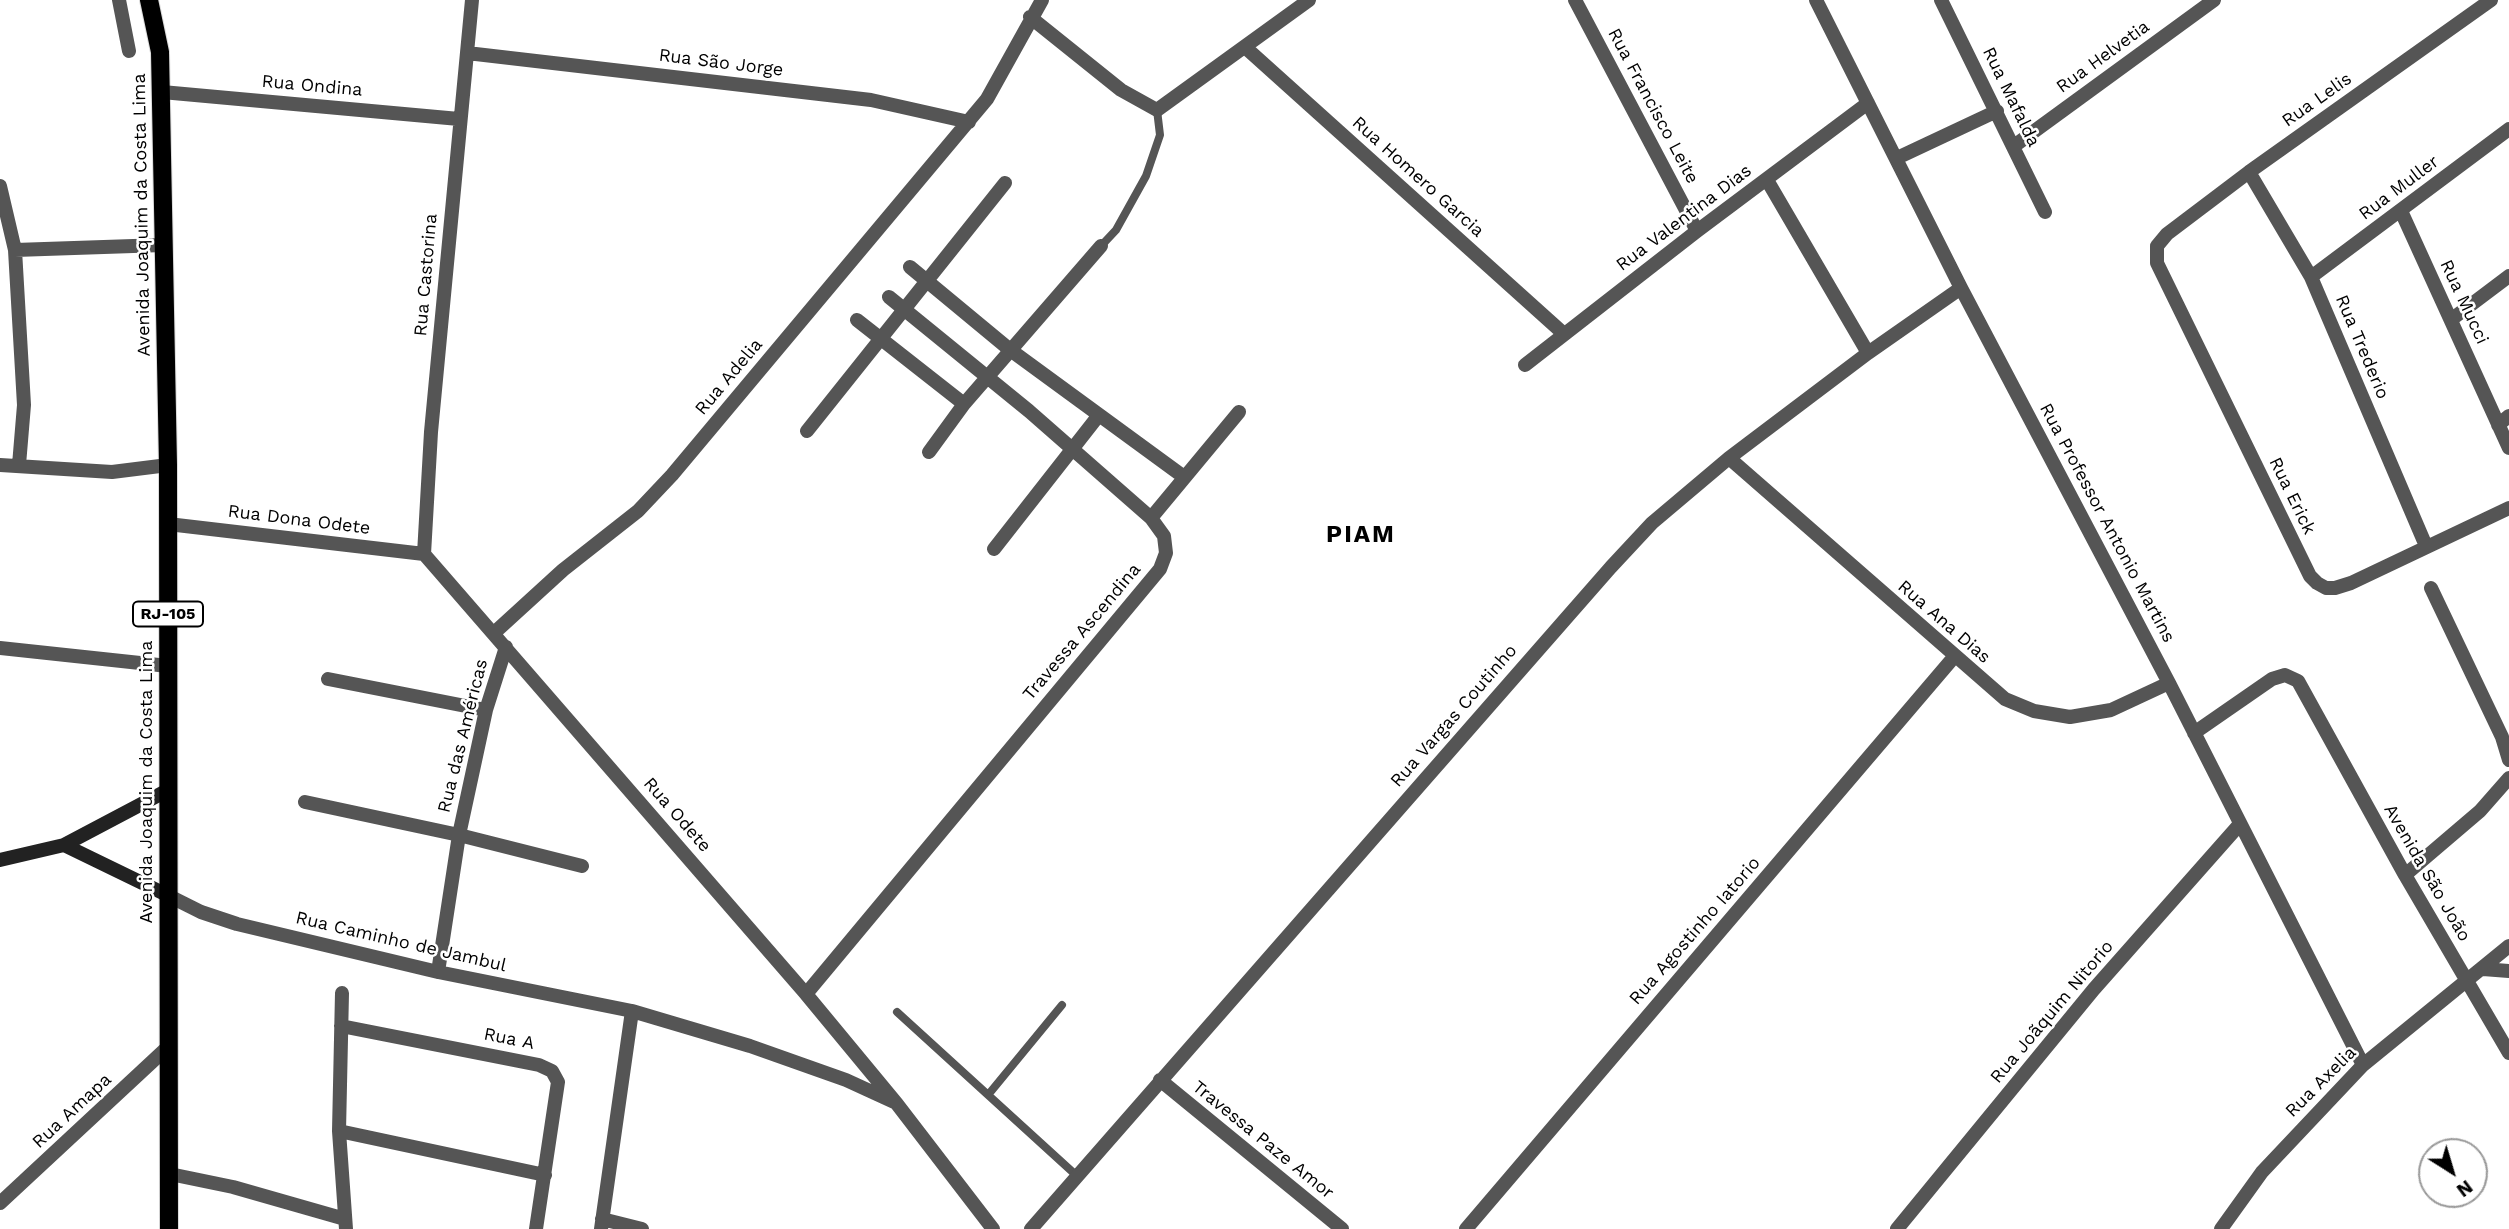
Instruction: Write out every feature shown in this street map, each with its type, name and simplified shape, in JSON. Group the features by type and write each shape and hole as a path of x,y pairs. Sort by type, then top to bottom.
{"main road":[{"name":"Avenida Joaquim da Costa Lima","path":"149,0 160,52 162,92 170,789 167,895 169,1229"},
{"path":"0,860 64,845 170,789"},
{"path":"64,845 167,895"}],"street":[{"path":"119,0 129,51"},
{"name":"Rua Castorina","path":"425,554 431,432 472,0"},
{"name":"Rua Adelia","path":"494,633 555,577 638,511 672,475 987,99 1030,17 1042,0"},
{"path":"1030,17 1121,90 1162,107 1309,0"},
{"name":"Rua Francisco Leite","path":"1575,0 1697,231"},
{"name":"Rua Professor Antonio Martins","path":"1816,0 1961,288 2169,683 2363,1065"},
{"name":"Rua Mafalda","path":"1941,0 2045,212"},
{"name":"Rua Helvetia","path":"2014,146 2214,0"},
{"name":"Rua Lelis","path":"2167,234 2249,172 2491,0"},
{"name":"Rua Homero Garcia","path":"1246,48 1564,334"},
{"name":"Rua São Jorge","path":"467,54 870,100 968,122"},
{"name":"Rua Ondina","path":"162,92 459,119"},
{"name":"Rua Valentina Dias","path":"1525,366 1697,231 1868,103"},
{"path":"1897,158 1997,111"},
{"name":"Rua Muller","path":"2312,277 2509,129"},
{"name":"Rua Trederio","path":"2249,172 2312,277 2426,546"},
{"path":"1767,180 1868,353"},
{"path":"807,431 1006,183"},
{"path":"0,186 15,250 24,405 19,465"},
{"name":"Rua Mucci","path":"2400,211 2503,420 2509,448"},
{"name":"Rua Erick","path":"2167,234 2157,246 2157,263 2310,576 2326,588 2335,588 2509,509"},
{"path":"15,250 163,245"},
{"path":"929,452 1009,349 1101,246"},
{"path":"910,267 1009,349 1184,477"},
{"path":"2452,319 2509,276"},
{"name":"Rua Vargas Coutinho","path":"1031,1229 1652,523 1728,458 1868,353 1961,288"},
{"name":"Travessa Ascendina","path":"806,994 1160,569 1166,553 1164,536 1151,518 889,297"},
{"path":"857,320 964,404"},
{"path":"1151,518 1239,412"},
{"path":"995,549 1099,415"},
{"name":"Rua Ana Dias","path":"1728,458 2005,699 2034,711 2070,717 2111,710 2169,683"},
{"path":"0,465 112,472 168,465"},
{"name":"Rua Dona Odete","path":"168,524 425,554"},
{"name":"Rua Odete","path":"425,554 806,994 897,1104 993,1229"},
{"path":"2431,588 2502,737 2509,760"},
{"name":"Rua das Américas","path":"459,835 486,710 506,647"},
{"path":"0,648 168,666"},
{"name":"Rua Agostinho Iatorio","path":"1466,1229 1954,657"},
{"name":"Avenida São João","path":"2194,733 2256,689 2285,675 2298,681 2404,875 2509,1053"},
{"path":"328,679 486,710"},
{"path":"2404,875 2480,811 2509,778"},
{"name":"Rua das Américas","path":"305,802 459,835 582,866"},
{"name":"Rua Joãquim Nitorio","path":"1897,1229 2094,989 2240,824"},
{"path":"438,972 459,835"},
{"name":"Rua Caminho de Jambul","path":"167,895 201,912 237,924 438,972 632,1011"},
{"name":"Rua Axelia","path":"2221,1229 2262,1172 2363,1065 2509,946"},
{"path":"2483,969 2509,971"},
{"path":"170,1174 233,1187 345,1224 339,1131 342,993"},
{"path":"632,1011 601,1224 642,1229"},
{"name":"Rua Odete","path":"632,1011 750,1046 846,1080 897,1104"},
{"name":"Rua A","path":"341,1026 539,1065 552,1071 558,1082 536,1229"},
{"name":"Rua Amapa","path":"0,1203 169,1046"},
{"name":"Travessa Paze Amor","path":"1160,1080 1342,1229"},
{"path":"339,1131 545,1175"}],"lane":[{"path":"1101,246 1116,230 1146,176 1160,135 1162,107"},
{"path":"989,1095 1062,1004"},
{"path":"897,1012 1077,1176"}],"district":[{"name":"PIAM","path":"1361,535"}]}
